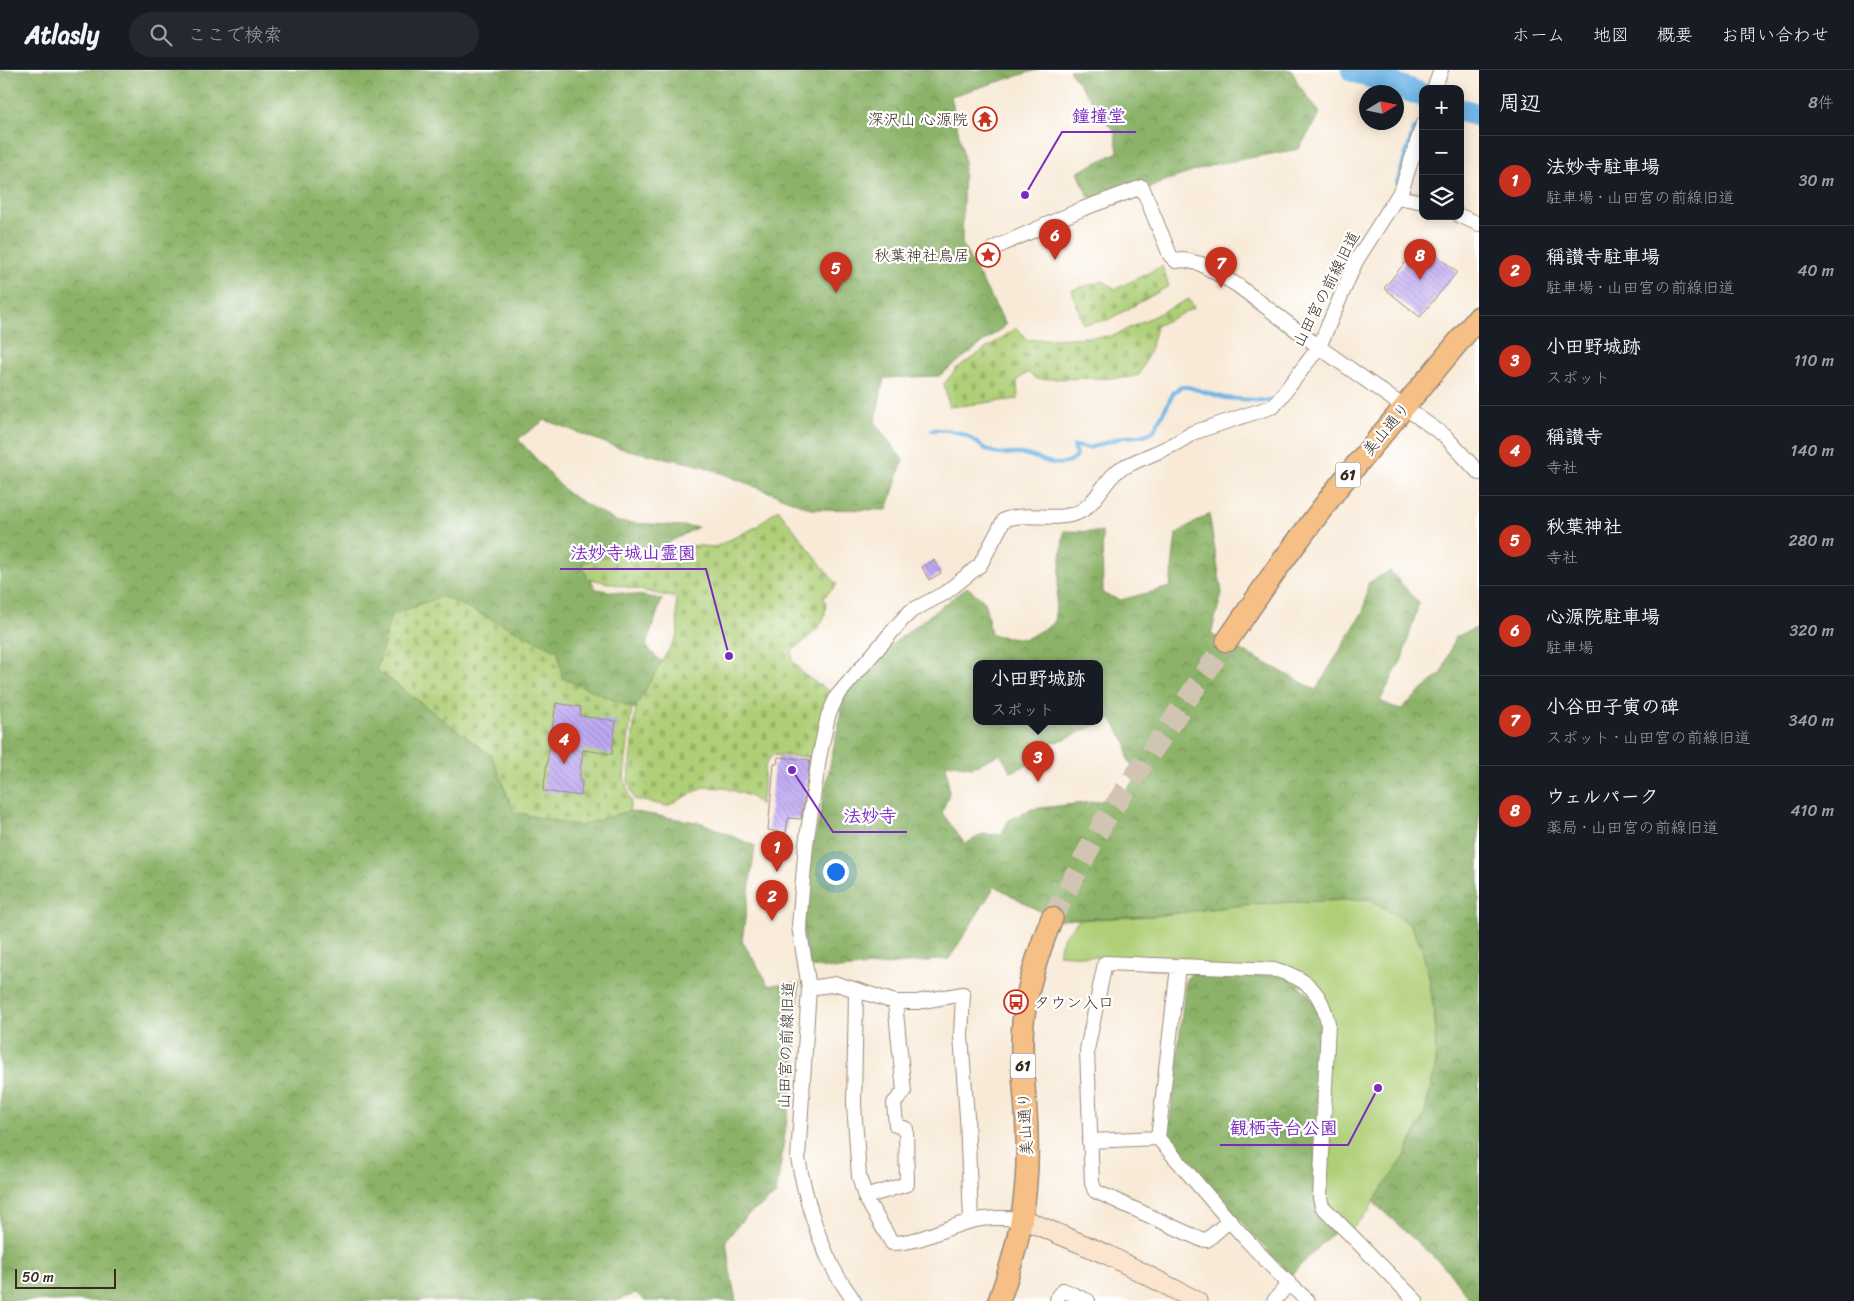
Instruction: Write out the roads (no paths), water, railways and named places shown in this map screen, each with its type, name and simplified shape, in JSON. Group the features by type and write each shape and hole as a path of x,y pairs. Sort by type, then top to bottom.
{"main road":[{"name":"美山通り","path":"1227,641 1316,516 1479,317"},
{"name":"美山通り","path":"999,1301 1023,1219 1027,1136 1022,1068 1023,1025 1028,989 1052,918"}],"street":[{"path":"1435,85 1440,70"},
{"name":"山田宮の前線旧道","path":"854,1301 833,1268 814,1220 802,1180 798,1158 809,988 800,935 800,902 806,844 819,758 828,716 837,696 911,611 945,593 980,565 1004,520 1013,516 1061,517 1079,512 1091,503 1120,469 1181,442 1192,433 1274,406 1315,344 1356,261 1398,198 1421,130"},
{"path":"994,248 1073,213 1142,186 1170,256 1176,261 1184,260 1201,264 1237,285 1315,344 1445,436 1479,473"},
{"path":"1398,198 1419,201"},
{"path":"1464,218 1479,224"},
{"path":"1230,1220 1207,1240 1200,1239 1095,1190 1092,1183 1087,1050 1105,963 1278,970 1294,975 1310,986 1324,1006 1328,1023 1320,1197 1322,1206 1416,1301"},
{"path":"1178,967 1158,1138 1230,1220 1288,1283 1308,1301"},
{"path":"809,988 837,984 895,1002 917,1002 963,994 961,1036 967,1117 971,1221"},
{"path":"856,990 854,1104 859,1176 864,1196 892,1243 923,1239 971,1221 992,1218 1023,1219 1108,1255 1197,1301"},
{"path":"864,1196 908,1184 906,1130 896,1125 894,1103 904,1092 895,1002"},
{"path":"1090,1141 1158,1138"},
{"path":"1274,1301 1288,1283"},
{"path":"1057,1301 1058,1296 1064,1290 1088,1301"}],"waterway":[{"path":"1353,70 1419,94"},
{"path":"1464,111 1479,115"},
{"path":"1397,182 1414,129 1417,127"},
{"path":"932,430 948,430 959,433 987,450 997,453 1023,454 1051,463 1062,464 1075,458 1074,446 1089,448 1123,437 1141,436 1153,432 1174,392 1181,387 1188,387 1225,398 1270,401"}],"tunnel":[{"path":"1052,918 1104,821 1227,641"}],"place":[{"name":"深沢山 心源院","path":"985,119"},
{"name":"鐘撞堂","path":"1025,195"},
{"name":"秋葉神社鳥居","path":"988,255"},
{"name":"心源院駐車場","path":"1055,260"},
{"name":"ウェルパーク","path":"1420,280"},
{"name":"小谷田子寅の碑","path":"1221,288"},
{"name":"秋葉神社","path":"836,293"},
{"name":"法妙寺城山霊園","path":"729,656"},
{"name":"稱讃寺","path":"564,764"},
{"name":"法妙寺","path":"792,770"},
{"name":"小田野城跡","path":"1038,782"},
{"name":"法妙寺駐車場","path":"777,872"},
{"name":"稱讃寺駐車場","path":"772,921"},
{"name":"タウン入口","path":"1016,1002"},
{"name":"観栖寺台公園","path":"1378,1088"}]}
